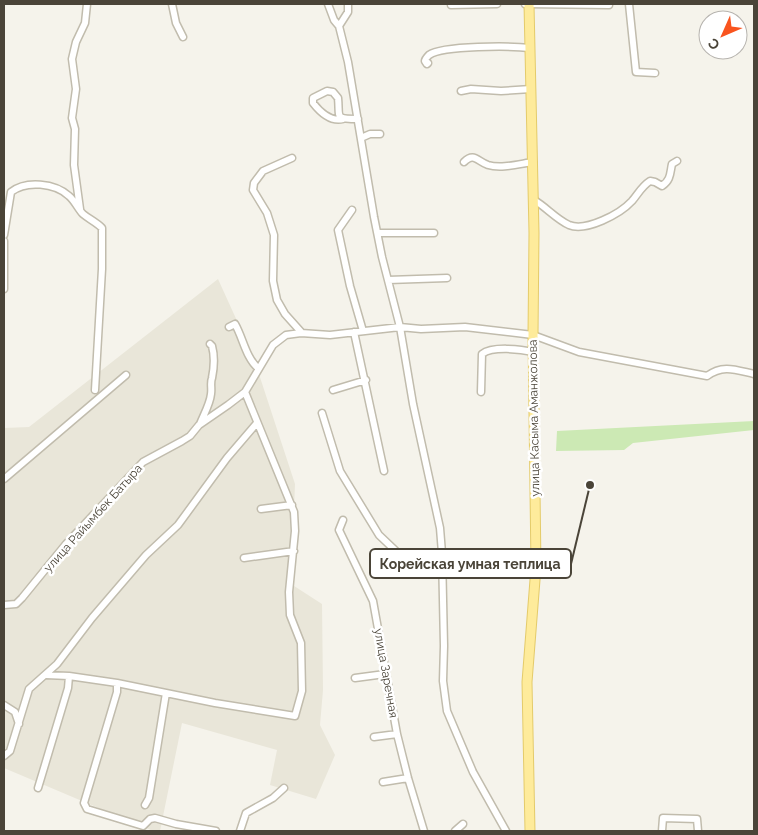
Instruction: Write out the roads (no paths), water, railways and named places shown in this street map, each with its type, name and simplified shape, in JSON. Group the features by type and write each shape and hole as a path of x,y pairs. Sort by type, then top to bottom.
{"main road":[{"name":"улица Касыма Аманжолова","path":"529,4 534,200 533,352 536,567 527,682 530,831"}],"street":[{"path":"80,209 74,166 75,129 72,118 76,89 72,59 76,42 85,23 87,4"},
{"path":"172,4 176,23 183,37"},
{"path":"328,4 338,26 348,62 378,233 400,327 413,404 440,528 444,646 443,681 448,711 472,772 506,831"},
{"path":"338,26 348,12 348,4"},
{"path":"451,5 497,4"},
{"path":"524,4 609,5"},
{"path":"629,4 636,72 655,73"},
{"path":"428,63 424,61 429,55 443,50 506,47 530,48"},
{"path":"461,91 471,89 502,91 531,89"},
{"path":"343,119 338,114 338,98 333,92 326,91 313,98 313,103 325,115 340,120 358,119"},
{"path":"361,138 370,134 380,134"},
{"path":"464,162 474,156 488,165 533,162"},
{"path":"292,158 263,171 254,183 253,190 267,214 274,236 273,281 277,300 285,314 302,333"},
{"path":"534,200 566,224 573,226 596,224 628,205 650,181 662,186 664,185 670,178 672,164 677,161"},
{"path":"4,235 11,192 23,185 54,186 71,197 81,212 100,225 103,231 95,390"},
{"path":"352,210 338,230 350,286 363,331"},
{"path":"378,233 434,233"},
{"path":"4,241 4,289"},
{"path":"388,280 447,278"},
{"path":"229,327 235,324 249,357 258,368"},
{"name":"улица Райымбек Батыра","path":"4,605 16,604 22,598 66,544 143,462 182,442 199,425 244,392 273,345 286,335 302,333 330,335 400,327 421,329 465,327 533,335 579,352 705,376 714,370 722,368 754,374"},
{"path":"354,332 366,380 384,471"},
{"path":"199,425 208,407 212,390 211,380 214,371 214,351 210,344"},
{"path":"481,392 482,354 488,350 525,350 533,352"},
{"path":"4,479 126,375"},
{"path":"333,390 366,380"},
{"path":"46,676 69,676 117,683 295,716 302,691 302,642 290,615 288,592 294,551 295,521 292,504 244,392"},
{"path":"322,413 340,471 379,535 399,554 442,553"},
{"path":"4,756 10,751 29,689 46,676 57,664 92,618 146,556 178,525 227,458 257,423"},
{"path":"261,509 292,504"},
{"name":"улица Заречная","path":"343,520 339,530 373,601 397,734 424,831"},
{"path":"244,558 294,551"},
{"path":"355,678 385,674"},
{"path":"38,788 68,688 69,676"},
{"path":"117,683 117,692 84,804 87,809 143,828 150,819 155,818 216,831"},
{"path":"145,805 149,798 166,693"},
{"path":"4,705 15,712 19,725"},
{"path":"374,737 397,734"},
{"path":"383,782 408,778"},
{"path":"240,831 246,813 273,798 284,788"},
{"path":"662,831 663,818 697,819 698,831"},
{"path":"455,831 463,824"}],"place":[{"name":"Корейская умная теплица","path":"590,485"}]}
